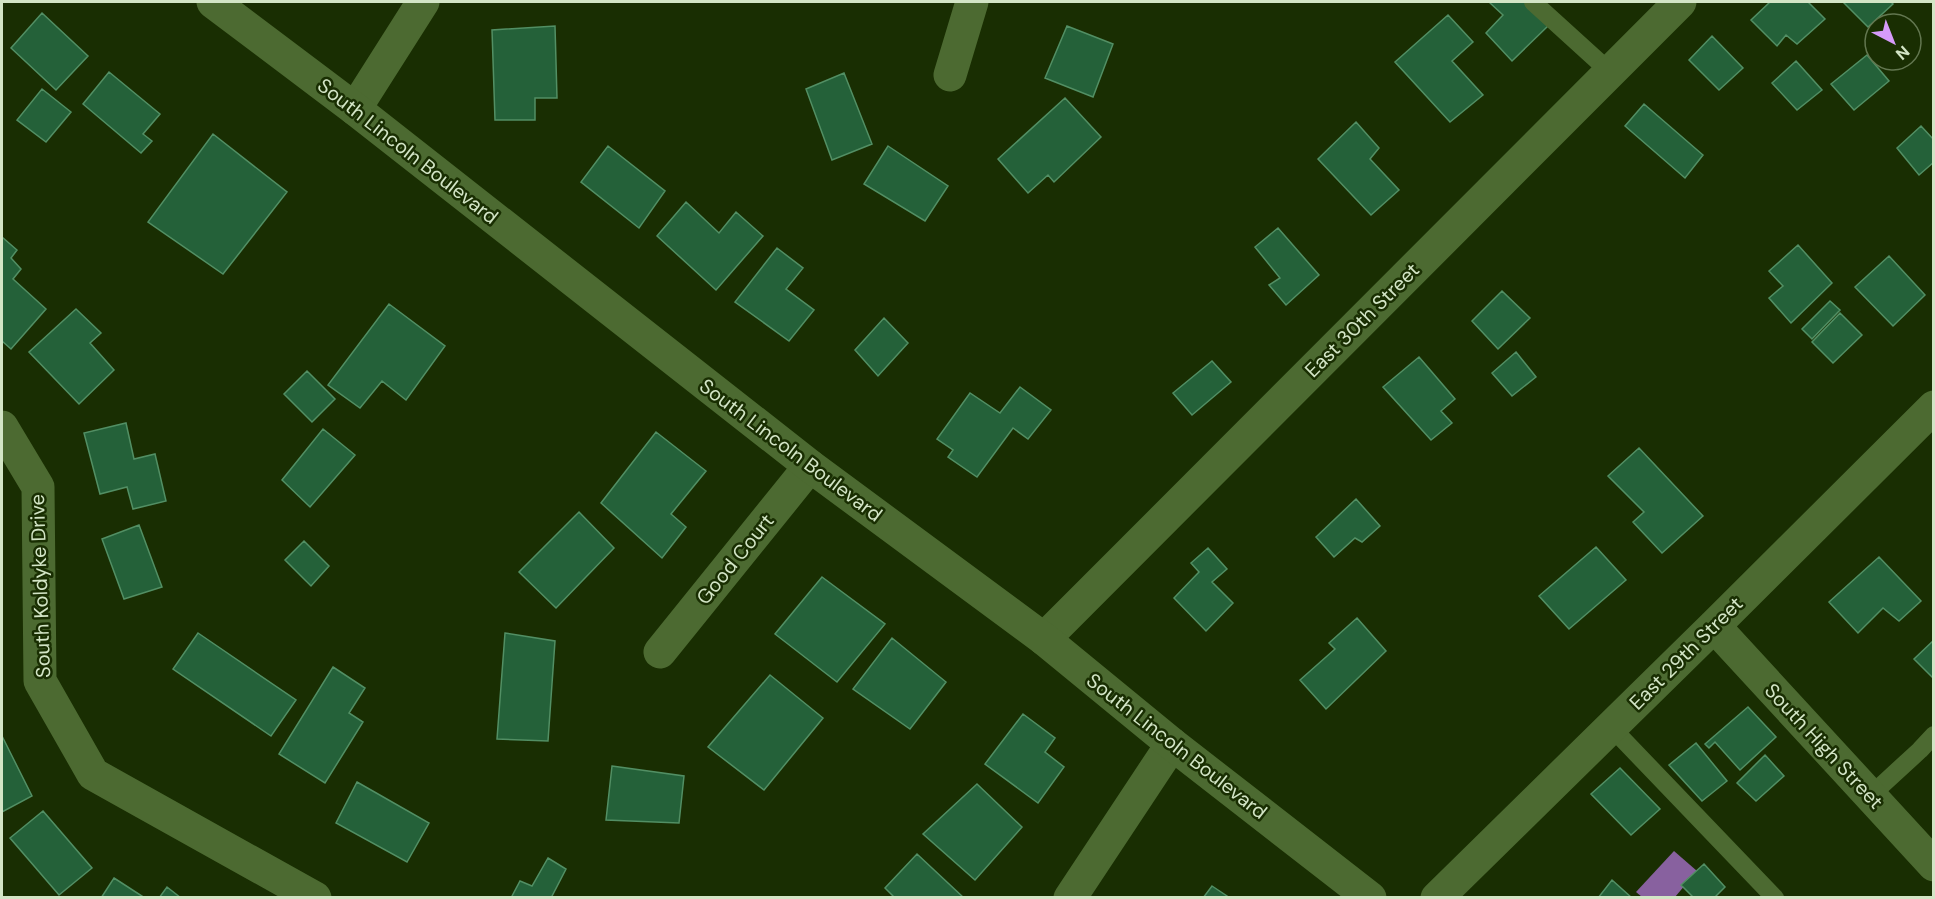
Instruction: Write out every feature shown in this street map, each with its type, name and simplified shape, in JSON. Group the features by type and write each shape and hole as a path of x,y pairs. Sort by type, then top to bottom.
{"street":[{"name":"South Lincoln Boulevard","path":"213,2 355,109 810,466 1044,639 1172,744 1370,897"},
{"path":"355,109 423,2"},
{"path":"950,75 972,2"},
{"name":"East 30th Street","path":"1044,639 1680,2"},
{"name":"East 29th Street","path":"1437,897 1934,407"},
{"name":"South Koldyke Drive","path":"2,428 38,487 40,681 93,774 315,897"},
{"name":"Good Court","path":"660,652 810,466"},
{"name":"South High Street","path":"1714,626 1934,865"},
{"path":"1070,897 1172,744"}],"lane":[{"path":"1533,2 1610,72"},
{"path":"1611,727 1775,897"},
{"path":"1870,796 1934,735"}],"shaded area":[{"path":"1674,851 1697,871 1675,897 1642,897 1636,892"}],"building":[{"path":"1489,2 1528,2 1550,24 1512,61 1486,33 1503,15"},
{"path":"1770,2 1808,2 1825,19 1797,44 1786,35 1777,46 1751,20"},
{"path":"1843,2 1891,2 1893,4 1884,12 1863,12 1863,22"},
{"path":"42,13 88,56 56,90 11,48"},
{"path":"1448,15 1473,42 1452,61 1483,95 1450,122 1395,62"},
{"path":"555,26 557,98 535,98 535,120 495,120 492,30"},
{"path":"1067,26 1113,44 1093,97 1045,78"},
{"path":"1712,36 1743,68 1719,90 1689,60"},
{"path":"1863,58 1863,72 1881,72 1889,81 1854,110 1831,84"},
{"path":"1796,61 1822,90 1797,110 1772,83"},
{"path":"109,72 160,114 143,134 152,141 141,153 83,104"},
{"path":"844,73 872,144 832,160 806,89"},
{"path":"42,89 71,112 46,142 17,120"},
{"path":"1065,98 1101,137 1054,182 1048,175 1028,193 998,159"},
{"path":"1644,104 1703,155 1685,178 1625,126"},
{"path":"1356,122 1379,148 1370,159 1399,190 1371,215 1318,159"},
{"path":"1921,126 1934,140 1934,162 1919,175 1897,148"},
{"path":"213,134 287,192 223,274 148,222"},
{"path":"608,146 665,191 639,228 581,182"},
{"path":"888,146 948,186 925,221 864,184"},
{"path":"686,202 719,233 736,212 763,236 716,290 657,236"},
{"path":"1278,228 1319,275 1286,305 1269,285 1280,278 1255,247"},
{"path":"2,237 17,250 11,258 21,269 13,279 46,309 11,349 2,341"},
{"path":"1798,245 1832,283 1791,323 1769,298 1783,286 1769,271"},
{"path":"777,248 803,268 786,289 814,310 789,341 735,302"},
{"path":"1889,256 1925,295 1893,326 1855,287"},
{"path":"1502,291 1530,318 1498,349 1472,321"},
{"path":"1830,301 1840,310 1812,339 1802,329"},
{"path":"389,304 445,346 406,400 382,381 360,408 328,385"},
{"path":"76,309 101,333 90,343 114,370 79,404 29,352"},
{"path":"1840,313 1862,335 1833,363 1812,342"},
{"path":"884,318 908,343 878,376 855,350"},
{"path":"1516,352 1536,377 1512,396 1492,373"},
{"path":"1419,357 1455,399 1441,411 1452,423 1431,440 1383,387"},
{"path":"1212,361 1231,382 1192,415 1173,393"},
{"path":"307,371 335,399 312,422 284,394"},
{"path":"1020,387 1051,410 1028,439 1013,428 977,477 948,457 953,450 937,439 970,393 1000,413"},
{"path":"126,423 134,459 155,454 166,501 133,509 127,487 100,494 84,433"},
{"path":"323,429 355,455 310,507 282,480"},
{"path":"656,432 706,471 671,514 686,527 662,558 601,503"},
{"path":"1639,448 1703,516 1662,553 1633,522 1644,512 1608,476"},
{"path":"1356,499 1380,526 1362,542 1355,538 1334,557 1316,537"},
{"path":"579,512 614,548 556,608 519,572"},
{"path":"139,525 162,587 124,599 102,539"},
{"path":"304,541 329,566 311,586 285,560"},
{"path":"1596,547 1626,580 1569,629 1539,596"},
{"path":"1208,548 1227,569 1212,582 1233,603 1206,631 1174,598 1199,572 1191,563"},
{"path":"1879,557 1921,601 1899,621 1883,608 1858,633 1829,602"},
{"path":"822,577 885,624 837,682 775,634"},
{"path":"1357,618 1386,651 1326,709 1300,680 1335,649 1329,643"},
{"path":"198,633 296,700 271,736 173,669"},
{"path":"505,633 555,641 548,741 497,739"},
{"path":"892,638 946,682 910,729 853,689"},
{"path":"1934,640 1934,679 1914,659"},
{"path":"333,667 365,688 349,713 363,722 325,783 279,754"},
{"path":"770,675 823,718 764,790 708,747"},
{"path":"1748,707 1776,737 1740,770 1715,742 1709,748 1705,744"},
{"path":"1023,714 1055,738 1045,752 1064,767 1038,803 985,764"},
{"path":"2,736 32,796 2,812"},
{"path":"1696,743 1727,781 1702,801 1669,765"},
{"path":"1765,755 1784,776 1756,801 1737,783"},
{"path":"612,766 684,776 679,823 606,820"},
{"path":"1620,768 1660,809 1631,835 1591,794"},
{"path":"357,782 429,823 407,862 336,823"},
{"path":"977,784 1022,827 975,880 923,834"},
{"path":"43,811 92,868 59,895 10,838"},
{"path":"917,854 964,898 895,898 885,888"},
{"path":"548,858 566,869 551,898 511,898 520,881 532,886"},
{"path":"1704,864 1725,887 1714,898 1694,898 1681,885"},
{"path":"114,878 145,898 101,898"},
{"path":"1612,880 1632,898 1598,898"},
{"path":"1212,886 1230,898 1203,898"},
{"path":"167,887 181,898 159,898"}]}
